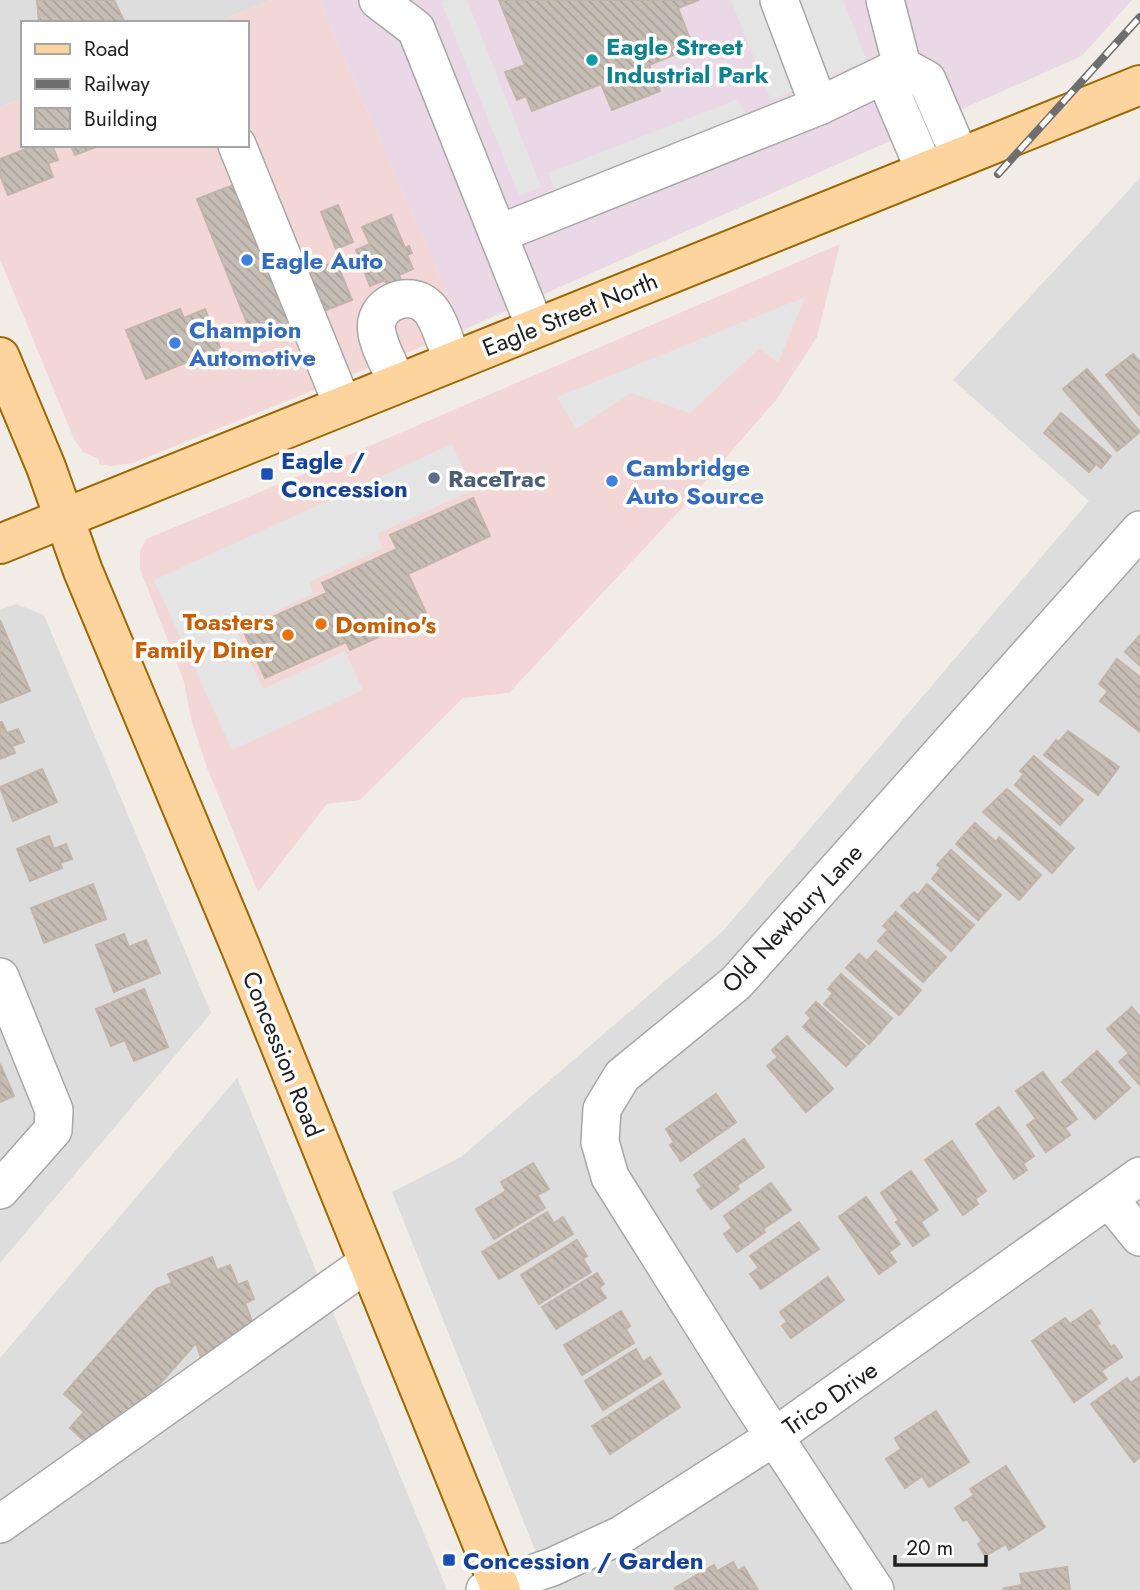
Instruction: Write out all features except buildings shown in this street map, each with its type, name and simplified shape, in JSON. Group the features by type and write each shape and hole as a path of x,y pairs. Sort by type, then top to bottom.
{"main road":[{"name":"Eagle Street North","path":"0,544 1140,85"},
{"name":"Concession Road","path":"0,357 46,467 83,571 251,971 495,1588"}],"street":[{"path":"378,0 416,30 535,327"},
{"path":"779,0 819,106"},
{"path":"885,0 902,66 893,96 925,171"},
{"path":"498,234 819,106 902,66"},
{"path":"902,66 927,80 960,157"},
{"path":"238,147 343,407"},
{"path":"398,384 377,332 380,313 396,300 415,299 432,310 453,362"},
{"name":"Old Newbury Lane","path":"875,1590 774,1437 610,1177 600,1142 602,1110 622,1076 736,984 1140,530"},
{"path":"0,977 54,1110 53,1130 0,1191"},
{"name":"Trico Drive","path":"495,1588 552,1567 621,1535 774,1437 1140,1176"},
{"path":"1109,1199 1140,1237"},
{"path":"0,1524 367,1263"}],"shaded area":[{"path":"0,0 272,0 219,21 21,21 21,99 0,107"},
{"path":"272,0 319,0 463,330 133,463 111,466 99,464 99,459 83,452 74,439 0,259 0,107 21,99 21,147 248,147 248,21 219,21"},
{"path":"319,0 1132,0 1082,56 463,330"},
{"path":"467,0 541,187 519,196 441,2"},
{"path":"731,0 843,0 867,61 771,100"},
{"path":"738,99 748,119 556,194 548,173"},
{"path":"1140,178 1140,1590 551,1590 392,1192 461,1157 722,932 1089,501 953,380"},
{"path":"840,244 817,337 776,400 681,509 509,693 463,698 360,800 327,804 258,892 207,768 191,719 184,682 140,569 140,551 146,539"},
{"path":"805,297 778,363 760,348 690,413 631,393 576,429 557,397"},
{"path":"452,444 473,490 377,534 383,548 309,582 313,594 236,630 263,689 345,651 363,690 232,750 154,580"},
{"path":"16,604 44,615 211,1013 0,1263 0,610"},
{"path":"237,1078 447,1590 0,1590 0,1358"}],"railway":[{"path":"998,174 1140,17"}],"place":[{"name":"Eagle Street Industrial Park","path":"592,60"},
{"name":"Eagle Auto","path":"247,260"},
{"name":"Champion Automotive","path":"175,343"},
{"name":"Eagle / Concession","path":"267,474"},
{"name":"RaceTrac","path":"434,478"},
{"name":"Cambridge Auto Source","path":"612,481"},
{"name":"Domino's","path":"321,624"},
{"name":"Toasters Family Diner","path":"288,635"},
{"name":"Concession / Garden","path":"449,1560"}]}
